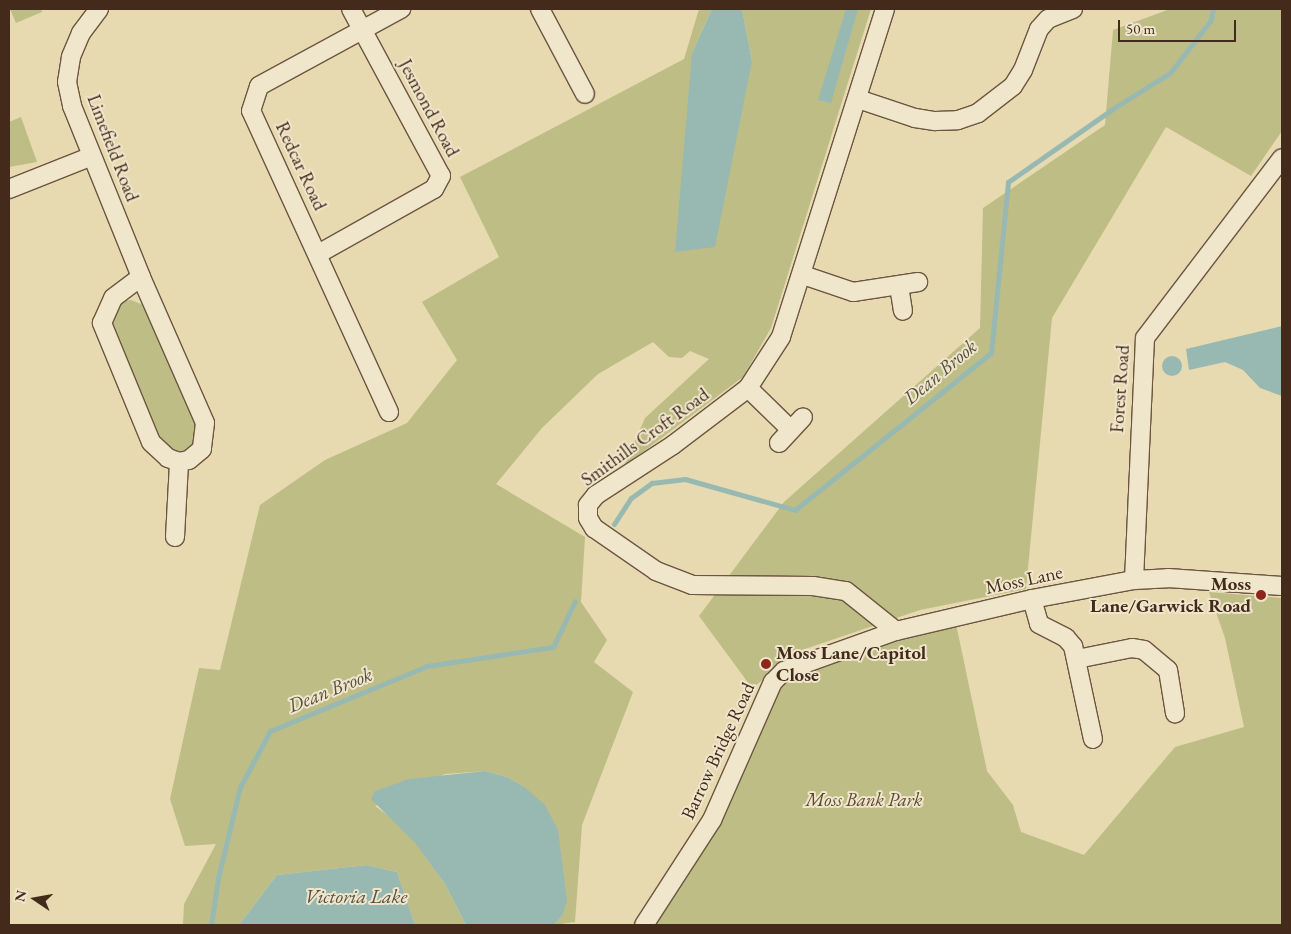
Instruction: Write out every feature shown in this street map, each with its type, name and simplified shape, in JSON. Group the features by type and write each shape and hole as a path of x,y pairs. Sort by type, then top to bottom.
{"street":[{"name":"Limefield Road","path":"99,9 81,33 71,57 67,82 72,106 92,156 141,277 205,423 202,449 196,456 179,462"},
{"name":"Jesmond Road","path":"318,254 434,190 441,176 351,9"},
{"name":"Redcar Road","path":"389,412 252,111 252,102 259,86 401,9"},
{"path":"540,9 585,94"},
{"name":"Smithills Croft Road","path":"885,9 803,275 780,336 748,388 673,445 596,495 588,505 588,518 594,528 656,571 692,586 813,586 846,591 896,631"},
{"path":"858,99 914,118 935,121 958,120 978,113 1013,86 1023,70 1039,29 1048,19 1072,9"},
{"path":"9,190 92,156"},
{"name":"Forest Road","path":"1134,580 1145,338 1282,158"},
{"path":"803,275 853,292 918,282"},
{"path":"141,277 113,298 102,323 151,442 158,452 179,462 174,537"},
{"path":"899,286 903,311"},
{"path":"748,388 791,430"},
{"name":"Moss Lane","path":"896,631 1032,599 1134,580 1168,578 1282,586"},
{"path":"1032,599 1039,624 1066,638 1073,646 1093,739"},
{"name":"Barrow Bridge Road","path":"644,925 712,820 773,682 784,671 896,631"},
{"path":"1077,659 1132,648 1144,650 1168,670 1175,713"}],"green space":[{"path":"10,9 41,9 42,12 16,23"},
{"path":"699,9 712,9 692,53 752,61 742,9 871,9 771,328 743,377 624,466 645,418 709,359 690,351 682,358 669,357 653,342 598,374 542,428 496,484 585,537 581,602 607,640 594,662 633,692 582,825 575,922 554,925 562,916 523,786 507,777 485,771 445,774 375,806 394,820 416,843 445,884 466,925 415,925 397,872 367,865 277,875 239,925 183,925 184,904 216,844 185,846 170,799 199,668 220,670 260,505 325,460 407,423 457,360 422,302 499,257 460,177 684,59"},
{"path":"1170,9 1282,9 1282,131 1251,176 1166,127 1052,318 1026,589 920,610 802,650 752,688 699,616 784,502 980,328 983,208 1105,125 1113,30"},
{"path":"21,117 37,162 9,167 9,122"},
{"path":"131,300 146,306 197,426 197,441 182,453 176,453 159,442 110,325 120,302"},
{"name":"Moss Bank Park","path":"1209,592 1282,598 1282,925 651,925 773,682 896,631 956,624 987,771 1013,805 1021,832 1084,855 1175,747 1244,727 1225,638"}],"water":[{"path":"712,9 742,9 752,61 715,247 675,252 692,53"},
{"path":"846,9 858,9 831,103 818,100"},
{"path":"1282,326 1282,396 1260,388 1243,370 1225,362 1189,370 1186,349"},
{"path":"1168,356 1176,356 1182,362 1182,370 1176,376 1168,376 1162,370 1162,362"},
{"path":"485,771 507,777 523,786 545,805 558,830 567,901 562,916 554,925 466,925 445,884 416,844 371,799 375,791 409,779"},
{"name":"Victoria Lake","path":"367,865 397,872 415,925 239,925 277,875"}],"waterway":[{"name":"Dean Brook","path":"614,524 631,498 652,483 685,479 795,510 991,353 1008,182 1117,106 1170,73 1211,20 1213,9"},
{"name":"Dean Brook","path":"211,925 218,878 240,787 270,731 427,666 553,647 575,601"}],"place":[{"name":"Moss Lane/Garwick Road","path":"1261,595"},
{"name":"Moss Lane/Capitol Close","path":"766,664"}]}
